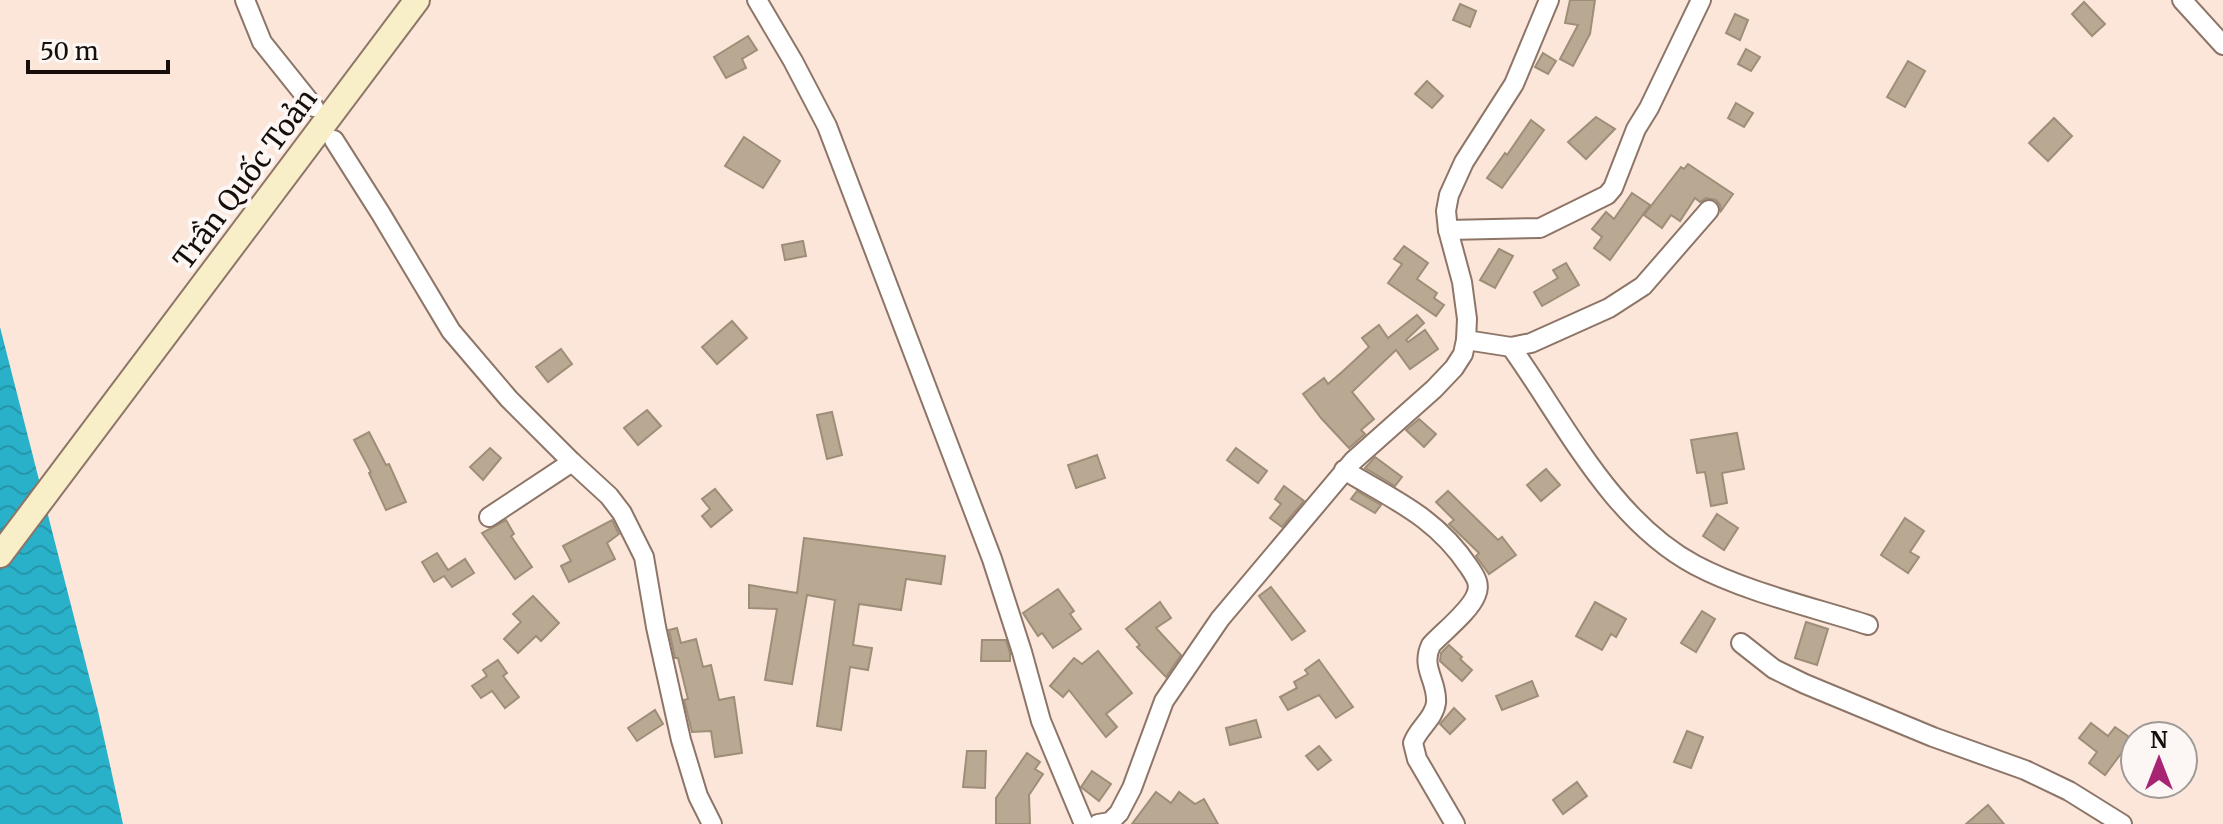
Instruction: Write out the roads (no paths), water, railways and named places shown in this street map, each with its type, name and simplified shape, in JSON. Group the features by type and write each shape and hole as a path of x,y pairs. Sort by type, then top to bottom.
{"main road":[{"name":"Trần Quốc Toản","path":"0,555 417,0"}],"street":[{"path":"245,0 266,48 314,107"},
{"path":"757,0 827,126 992,559 1041,721 1084,824"},
{"path":"1098,824 1110,822 1119,813 1132,788 1164,701 1220,619 1344,470 1434,389 1463,354 1467,319 1462,282 1448,230 1446,211 1449,195 1464,162 1514,84 1549,0"},
{"path":"1448,230 1534,230 1607,195 1613,188 1636,129 1701,0"},
{"path":"2182,0 2223,45"},
{"path":"334,140 451,331 509,399 609,496 622,513 640,546 681,740 698,796 712,824"},
{"path":"1466,340 1511,347 1531,343 1609,308 1643,286 1709,210"},
{"path":"1511,347 1577,446 1628,512 1671,551 1730,581 1868,625"},
{"path":"489,517 572,462"},
{"path":"1344,470 1434,525 1457,548 1477,579 1477,595 1471,604 1427,653 1426,662 1436,707 1413,743 1417,759 1455,824"},
{"path":"1741,643 1774,669 1805,684 1933,737 2025,770 2069,791 2122,824"}],"water":[{"path":"0,327 98,711 123,824 0,824"}]}
